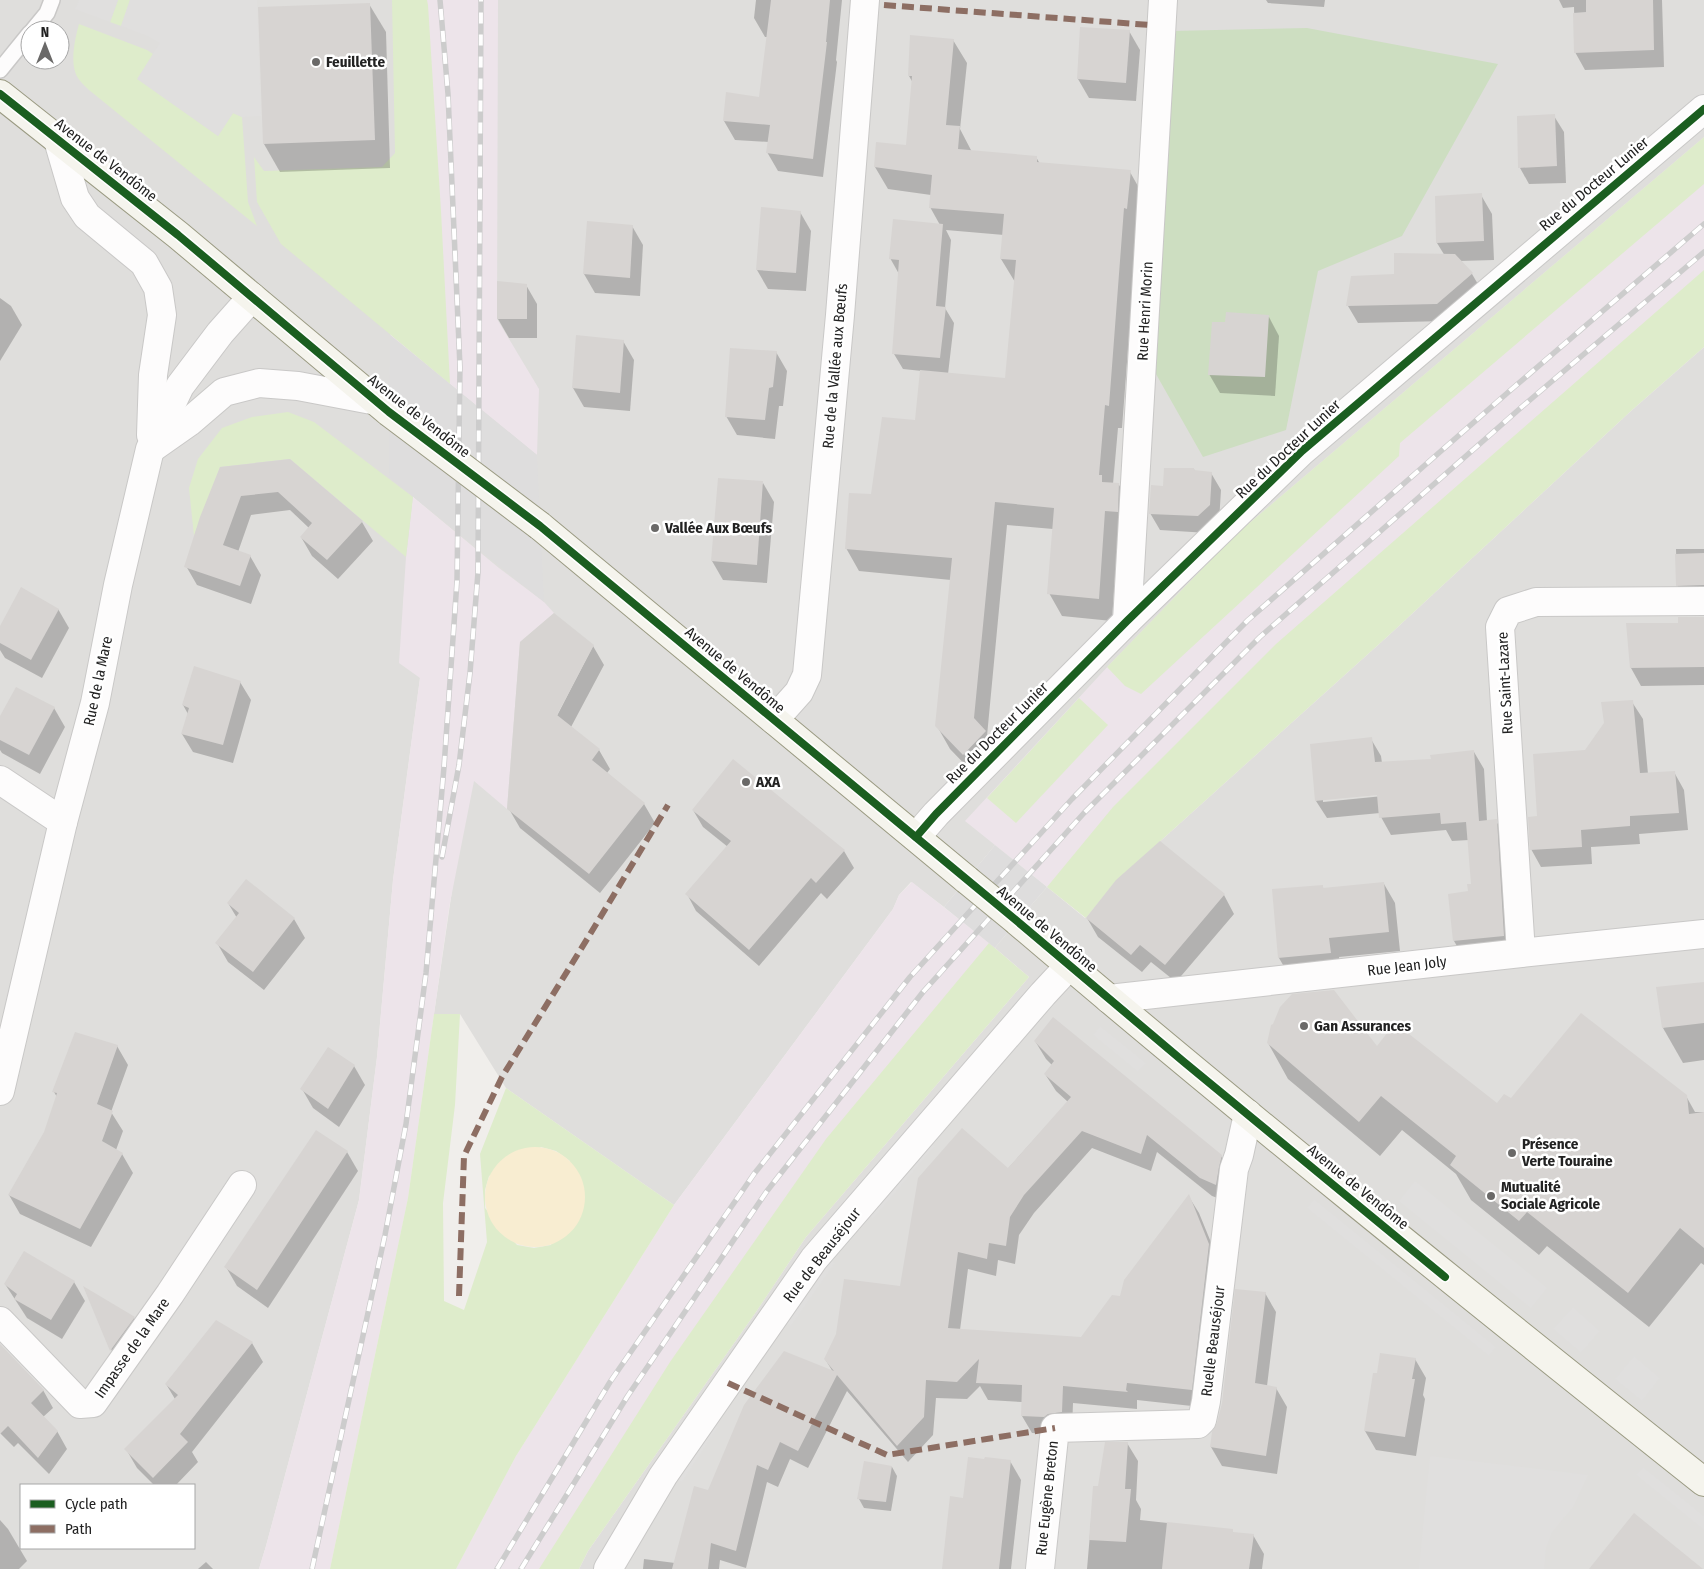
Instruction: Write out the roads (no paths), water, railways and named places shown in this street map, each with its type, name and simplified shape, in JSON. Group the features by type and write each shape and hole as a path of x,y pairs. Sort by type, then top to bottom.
{"main road":[{"name":"Avenue de Vendôme","path":"0,94 178,235 383,406 540,526 1445,1277 1704,1482"}],"street":[{"name":"Rue de la Vallée aux Bœufs","path":"774,720 799,692 807,674 840,315 865,0"},
{"name":"Rue Henri Morin","path":"1127,622 1163,0"},
{"name":"Rue du Docteur Lunier","path":"916,837 940,809 1127,622 1302,451 1704,109"},
{"path":"58,140 75,198 87,216 144,263 158,288 162,315 153,375 150,449"},
{"name":"Rue de la Mare","path":"0,1091 63,822 94,703 118,585 150,449 180,386 220,333 252,297"},
{"path":"150,449 189,422 224,392 258,383 298,386 383,406"},
{"name":"Rue Saint-Lazare","path":"1521,953 1500,627 1508,611 1536,602 1704,601"},
{"path":"0,780 63,822"},
{"name":"Rue Jean Joly","path":"1109,999 1704,934"},
{"name":"Rue de Beauséjour","path":"608,1569 663,1476 814,1259 1069,966"},
{"name":"Ruelle Beauséjour","path":"1055,1428 1198,1424 1202,1420 1206,1401 1234,1169 1248,1114"},
{"name":"Impasse de la Mare","path":"0,1321 80,1404 93,1403 170,1294 242,1185"},
{"name":"Rue Eugène Breton","path":"1040,1569 1055,1428"}],"lane":[{"path":"40,20 52,0"},
{"path":"0,70 20,45"}],"railway":[{"path":"312,1569 385,1235 406,1124 426,973 444,767 457,581 460,367 448,94 440,0"},
{"path":"442,857 459,765 470,673 478,572 481,0"},
{"path":"497,1569 610,1382 754,1174 910,977 1072,799 1248,620 1704,224"},
{"path":"521,1569 627,1397 767,1191 923,992 1084,813 1260,637 1524,405 1704,252"}],"place":[{"name":"Feuillette","path":"316,62"},
{"name":"Vallée Aux Bœufs","path":"655,528"},
{"name":"AXA","path":"746,782"},
{"name":"Gan Assurances","path":"1304,1026"},
{"name":"Présence Verte Touraine","path":"1512,1153"},
{"name":"Mutualité Sociale Agricole","path":"1491,1196"}]}
